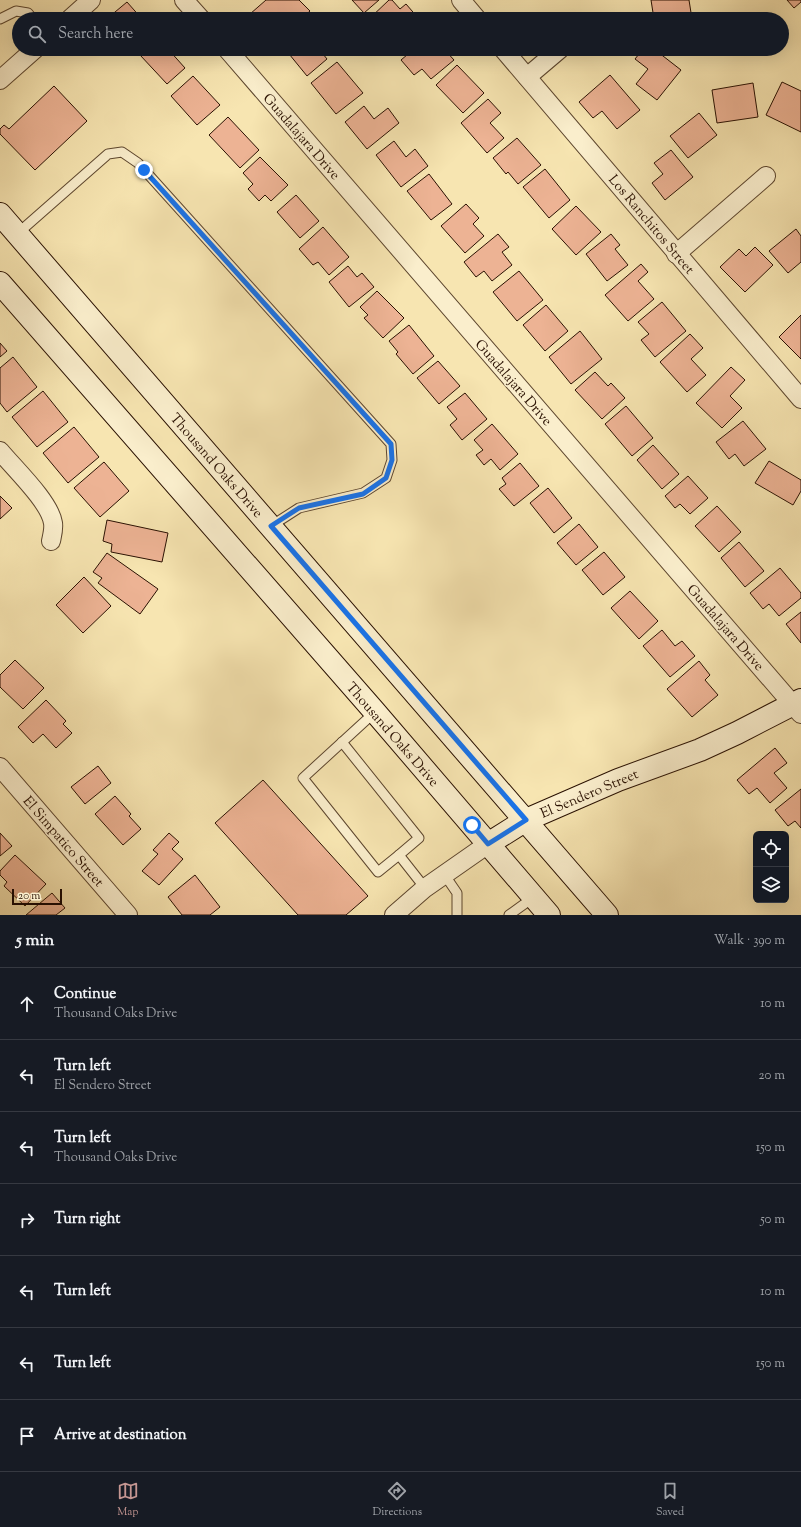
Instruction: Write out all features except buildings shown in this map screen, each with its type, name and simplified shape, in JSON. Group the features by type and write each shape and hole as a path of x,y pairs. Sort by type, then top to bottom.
{"main road":[{"name":"Thousand Oaks Drive","path":"0,214 607,915"},
{"name":"Thousand Oaks Drive","path":"0,283 375,712 549,915"},
{"name":"El Sendero Street","path":"488,844 526,820 618,780 700,750 798,706"}],"street":[{"path":"78,12 91,0"},
{"path":"184,0 195,12"},
{"path":"461,0 471,12"},
{"path":"0,80 27,56"},
{"name":"Guadalajara Drive","path":"233,56 798,706"},
{"name":"Los Ranchitos Street","path":"509,56 801,399"},
{"path":"527,77 552,56"},
{"path":"676,254 766,176"},
{"path":"0,451 43,501 51,515 53,524 51,542"},
{"name":"El Simpatico Street","path":"0,767 128,915"},
{"name":"El Sendero Street","path":"394,915 425,888 488,844"}],"lane":[{"path":"0,19 12,13"},
{"path":"18,234 108,154 122,152 138,163 391,444 392,460 386,478 363,494 299,508 271,526"},
{"path":"342,742 420,838 378,872 303,778 342,742 375,712"},
{"path":"399,855 425,888"},
{"path":"444,874 457,892 457,915"},
{"path":"510,915 534,896"}],"route":[{"path":"144,170 391,444 392,460 386,478 363,494 299,508 271,526 526,820 488,844 472,825"}]}
